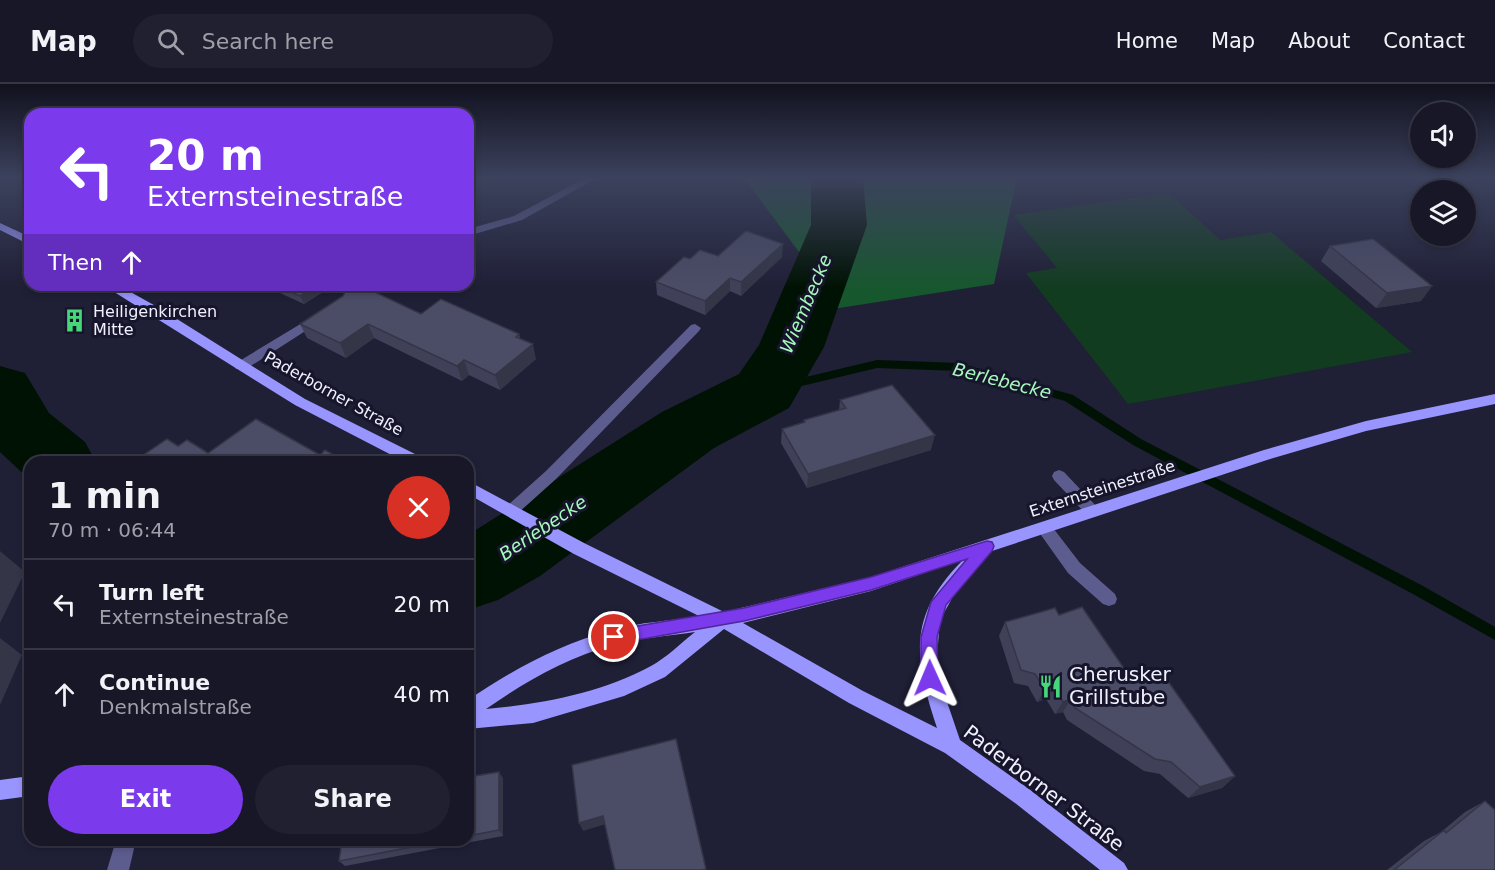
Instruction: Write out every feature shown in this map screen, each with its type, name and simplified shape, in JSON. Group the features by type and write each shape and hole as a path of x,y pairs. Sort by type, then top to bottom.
{"main road":[{"path":"0,226 24,239"},
{"name":"Paderborner Straße","path":"120,291 300,402 406,456"},
{"name":"Externsteinestraße","path":"474,707 519,676 571,651 614,637 723,620 871,584 1264,455 1366,426 1495,399"},
{"name":"Paderborner Straße","path":"474,491 580,549 723,620 856,697 952,746 1022,796 1117,870"},
{"path":"952,746 930,678 929,637 939,602 987,546"},
{"path":"474,719 533,714 618,690 659,671 723,620"},
{"path":"0,790 24,787"}],"street":[{"path":"474,231 524,215"},
{"path":"241,366 360,291"},
{"path":"512,510 551,475 695,328"},
{"path":"1059,476 1092,511"},
{"path":"1044,528 1074,567 1109,599"},
{"path":"118,870 124,846"}],"green space":[{"path":"771,215 1009,215 994,284 781,317 811,268"},
{"path":"1013,215 1193,215 1220,240 1271,232 1412,352 1128,404 1026,273 1057,268"}],"building":[{"path":"746,231 783,244 741,282 730,278 705,301 656,282 684,257 690,259 700,250 718,256"},
{"path":"1373,239 1432,286 1387,293 1330,246"},
{"path":"289,291 308,291 300,296"},
{"path":"346,291 373,291 421,314 441,299 519,334 516,337 533,344 495,375 464,360 457,366 368,324 340,343 300,324 343,296"},
{"path":"892,385 935,435 808,474 782,429 846,408 840,400"},
{"path":"256,419 320,455 325,450 336,456 142,456 167,439 178,446 187,440 208,453"},
{"path":"1082,607 1132,680 1160,670 1235,776 1200,787 1171,762 1155,759 1075,708 1071,699 1063,702 1054,687 1045,690 1035,674 1021,670 1005,622 1055,608 1059,615"},
{"path":"676,739 706,869 615,870 603,816 579,823 572,765"},
{"path":"499,772 499,830 474,835 474,776"},
{"path":"1485,801 1495,810 1495,870 1394,870 1444,830 1446,833"},
{"path":"341,846 417,846 339,861"}],"waterway":[{"name":"Berlebecke","path":"474,572 511,552 688,430 764,391 791,347 839,225 839,215"},
{"name":"Berlebecke","path":"764,391 877,364 959,367 1069,398 1137,442 1418,590 1495,634"},
{"name":"Berlebecke","path":"0,390 23,431 51,456"}],"place":[{"name":"Heiligenkirchen Mitte","path":"75,320"},
{"name":"Cherusker Grillstube","path":"1051,686"}],"route":[{"path":"614,637 744,615 871,584 987,546 939,602 929,637 930,678"}],"water label":[{"name":"Wiembecke","path":"806,304"}]}
